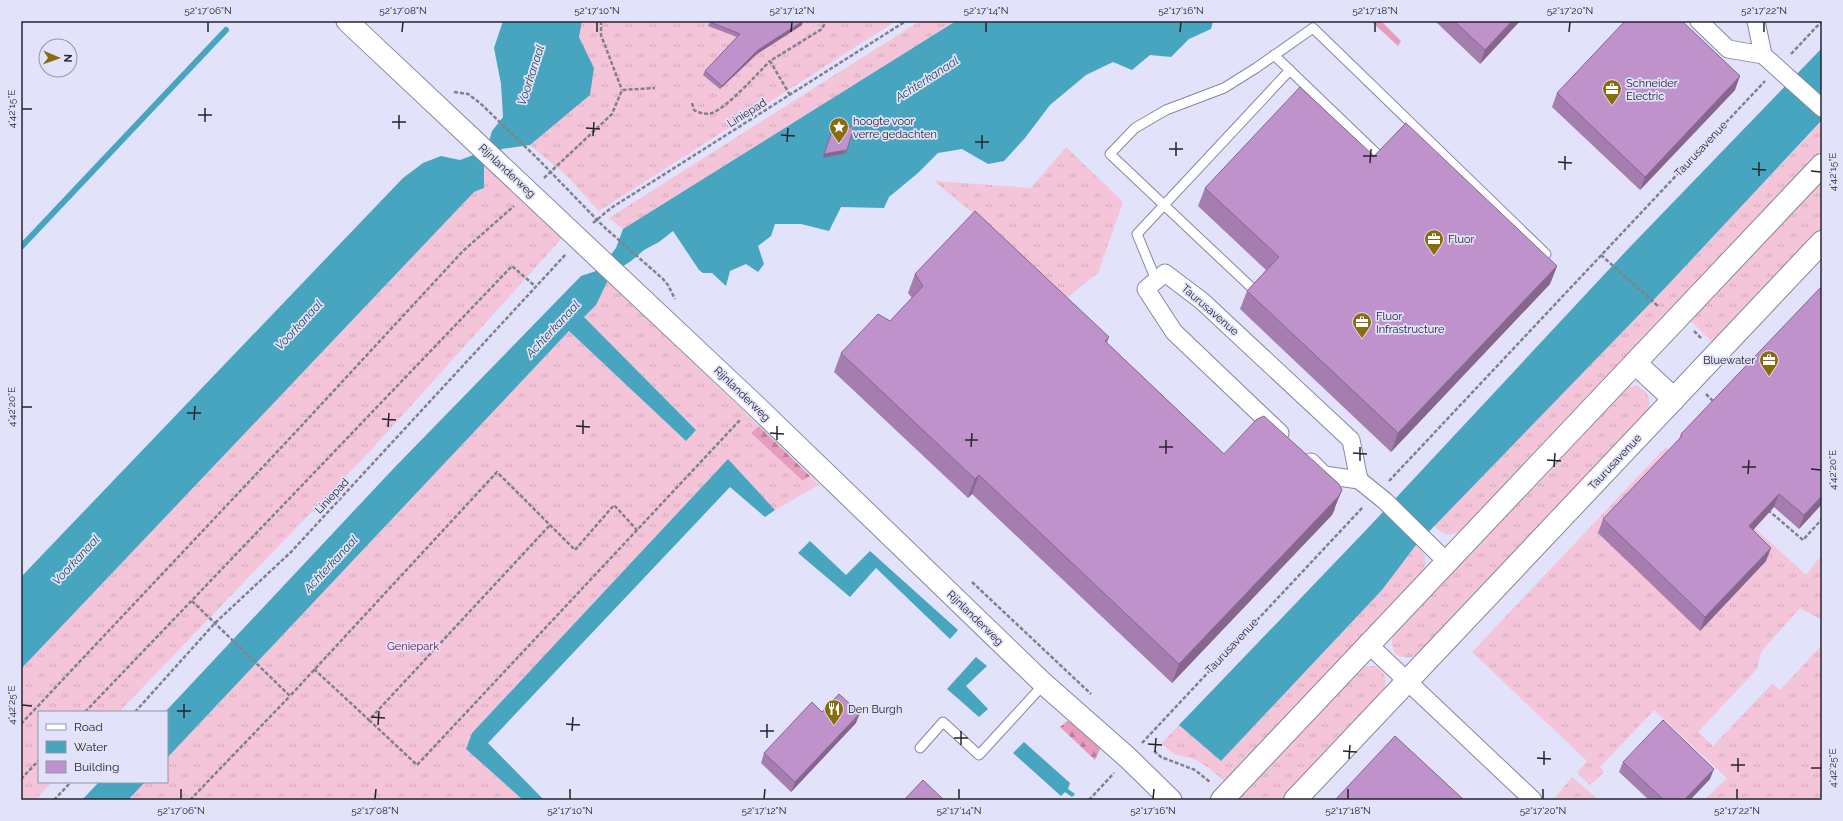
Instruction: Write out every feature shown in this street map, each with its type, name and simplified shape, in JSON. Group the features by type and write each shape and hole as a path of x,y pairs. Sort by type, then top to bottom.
{"main road":[{"path":"1223,798 1822,165"},
{"name":"Taurusavenue","path":"1295,800 1822,242"},
{"path":"1635,363 1674,399"}],"street":[{"name":"Rijnlanderweg","path":"347,21 530,192 754,405 1044,684 1128,758 1171,800"},
{"path":"1699,21 1728,49 1763,54 1822,108"},
{"path":"1756,21 1763,54"},
{"name":"Taurusavenue","path":"1156,280 1165,273 1202,300 1351,440 1359,480"},
{"path":"1156,280 1146,289 1174,332 1324,475 1359,480 1381,497 1446,562"},
{"path":"1368,644 1534,800"}],"lane":[{"path":"1253,289 1110,154 1135,128 1166,110 1224,88 1313,28 1546,254"},
{"path":"1274,55 1378,155"},
{"path":"1156,280 1137,234 1290,70"},
{"path":"920,748 943,722 979,755 1044,684"}],"path":[{"path":"21,724 292,436 463,251 530,192 612,114 622,90 602,35 601,21"},
{"path":"692,103 694,110 701,113 712,113 726,104 770,61 822,29 826,21"},
{"name":"Liniepad","path":"596,218 906,21"},
{"name":"Taurusavenue","path":"1089,800 1142,743 1381,497 1602,255 1781,70 1822,21"},
{"path":"770,61 790,95"},
{"path":"622,90 655,88"},
{"path":"480,103 539,160 603,226 663,279"},
{"path":"1602,255 1656,304"},
{"name":"Liniepad","path":"136,711 215,623 291,552 535,286 512,266 192,601"},
{"path":"1704,392 1714,402 1711,405"},
{"path":"314,669 412,762 417,765 754,405"},
{"path":"190,800 290,696 497,472 575,550 614,505 637,530"},
{"path":"1765,507 1803,540 1822,519"},
{"path":"368,720 550,525"},
{"path":"86,711 192,601 232,638 290,696"},
{"path":"1142,743 1161,757 1195,770 1212,783 1223,798"},
{"path":"21,779 38,761"},
{"path":"54,800 70,783"}],"green space":[{"path":"582,21 896,21 599,211 566,175 530,145 590,95 594,68 579,37"},
{"path":"920,21 956,21 623,229 609,218"},
{"path":"1371,21 1381,21 1401,41 1398,46"},
{"path":"1819,124 1822,127 1822,149 1464,530 1452,534 1445,534 1434,526 1666,287"},
{"path":"1066,147 1123,202 1098,273 1064,300 975,215 934,181 1031,188"},
{"path":"484,162 562,238 372,449 120,711 38,711 38,783 51,783 35,800 21,800 21,669 474,192 484,188"},
{"path":"1822,178 1822,228 1713,343 1689,319"},
{"name":"Geniepark","path":"608,280 759,426 751,433 803,481 810,476 819,485 775,510 728,459 708,480 472,733 466,749 523,800 128,800 144,783 168,783 168,757 569,331 686,441 696,430 584,317 596,305"},
{"path":"1637,386 1647,393 1650,411 1418,656 1399,656 1393,649 1392,644 1394,631 1625,387"},
{"path":"759,426 810,476 803,481 751,433"},
{"path":"1666,447 1806,575 1820,557 1822,559 1822,617 1820,619 1800,608 1761,652 1757,669 1698,732 1713,746 1772,684 1780,690 1822,645 1822,800 1704,800 1727,778 1654,710 1600,767 1604,772 1590,785 1577,773 1587,761 1472,652"},
{"path":"1416,545 1425,557 1424,572 1225,782 1209,768 1194,759 1175,754 1161,744 1179,725 1221,761 1382,590"},
{"path":"1367,666 1375,666 1384,674 1386,680 1383,692 1282,800 1244,800 1239,795 1358,669"},
{"path":"1071,718 1101,747 1095,760 1060,727"},
{"path":"1572,777 1599,800 1553,800"}],"water":[{"name":"Voorkanaal","path":"503,21 582,21 579,37 594,68 590,95 530,145 502,149 484,162 484,188 474,192 21,669 21,577 403,178 423,163 441,156 460,160 476,154 489,141 492,131 503,117 501,84 494,48"},
{"name":"Achterkanaal","path":"956,21 1213,21 1211,29 1189,39 1171,57 1150,55 1132,70 1113,62 1086,75 1050,105 1025,138 1004,161 988,164 962,149 938,153 918,173 889,197 884,208 841,207 829,231 801,224 775,224 771,236 758,246 764,264 758,272 746,264 730,271 726,286 712,273 703,273 699,270 673,231 659,242 644,250 631,261 611,274 596,305 584,317 696,430 686,441 569,331 168,757 168,711 166,711 394,468 581,276 599,270 616,248 623,229"},
{"path":"1822,48 1822,120 1666,287 1416,545 1382,590 1221,761 1179,725 1367,529 1628,249"},
{"path":"728,459 775,510 765,517 730,487 488,743 544,800 523,800 466,749 472,733"},
{"path":"810,541 846,575 870,551 958,630 950,639 876,568 850,597 798,553"},
{"path":"976,657 987,666 966,686 988,709 979,717 947,689"},
{"path":"1024,742 1070,783 1068,789 1075,794 1072,797 1065,792 1061,796 1013,753"},
{"path":"98,783 144,783 128,800 82,800"}],"building":[{"path":"803,21 758,50 722,86 705,71 740,34 710,22"},
{"path":"1454,21 1512,21 1485,50"},
{"path":"1625,21 1682,21 1740,76 1645,177 1557,93"},
{"path":"1300,87 1374,156 1406,123 1557,266 1398,433 1247,291 1279,257 1205,188"},
{"path":"854,126 847,150 824,154 832,131"},
{"path":"975,211 1109,337 1105,341 1224,454 1257,419 1264,416 1339,484 1342,490 1339,496 1179,664 979,475 975,479 841,353 878,314 890,321 923,286 915,274"},
{"path":"1822,286 1822,496 1804,515 1779,494 1749,526 1771,548 1705,617 1603,519 1682,436 1681,434"},
{"path":"839,694 860,713 795,782 764,753 812,702 822,712"},
{"path":"1663,720 1714,769 1684,800 1664,800 1623,762"},
{"path":"1395,736 1464,800 1335,800"},
{"path":"923,780 944,800 904,800"}],"waterway":[{"path":"21,247 226,30"}],"place":[{"name":"Schneider Electric","path":"1612,106"},
{"name":"hoogte voor verre gedachten","path":"839,144"},
{"name":"Fluor","path":"1434,256"},
{"name":"Fluor Infrastructure","path":"1362,339"},
{"name":"Bluewater","path":"1769,377"},
{"name":"Den Burgh","path":"834,726"}]}
